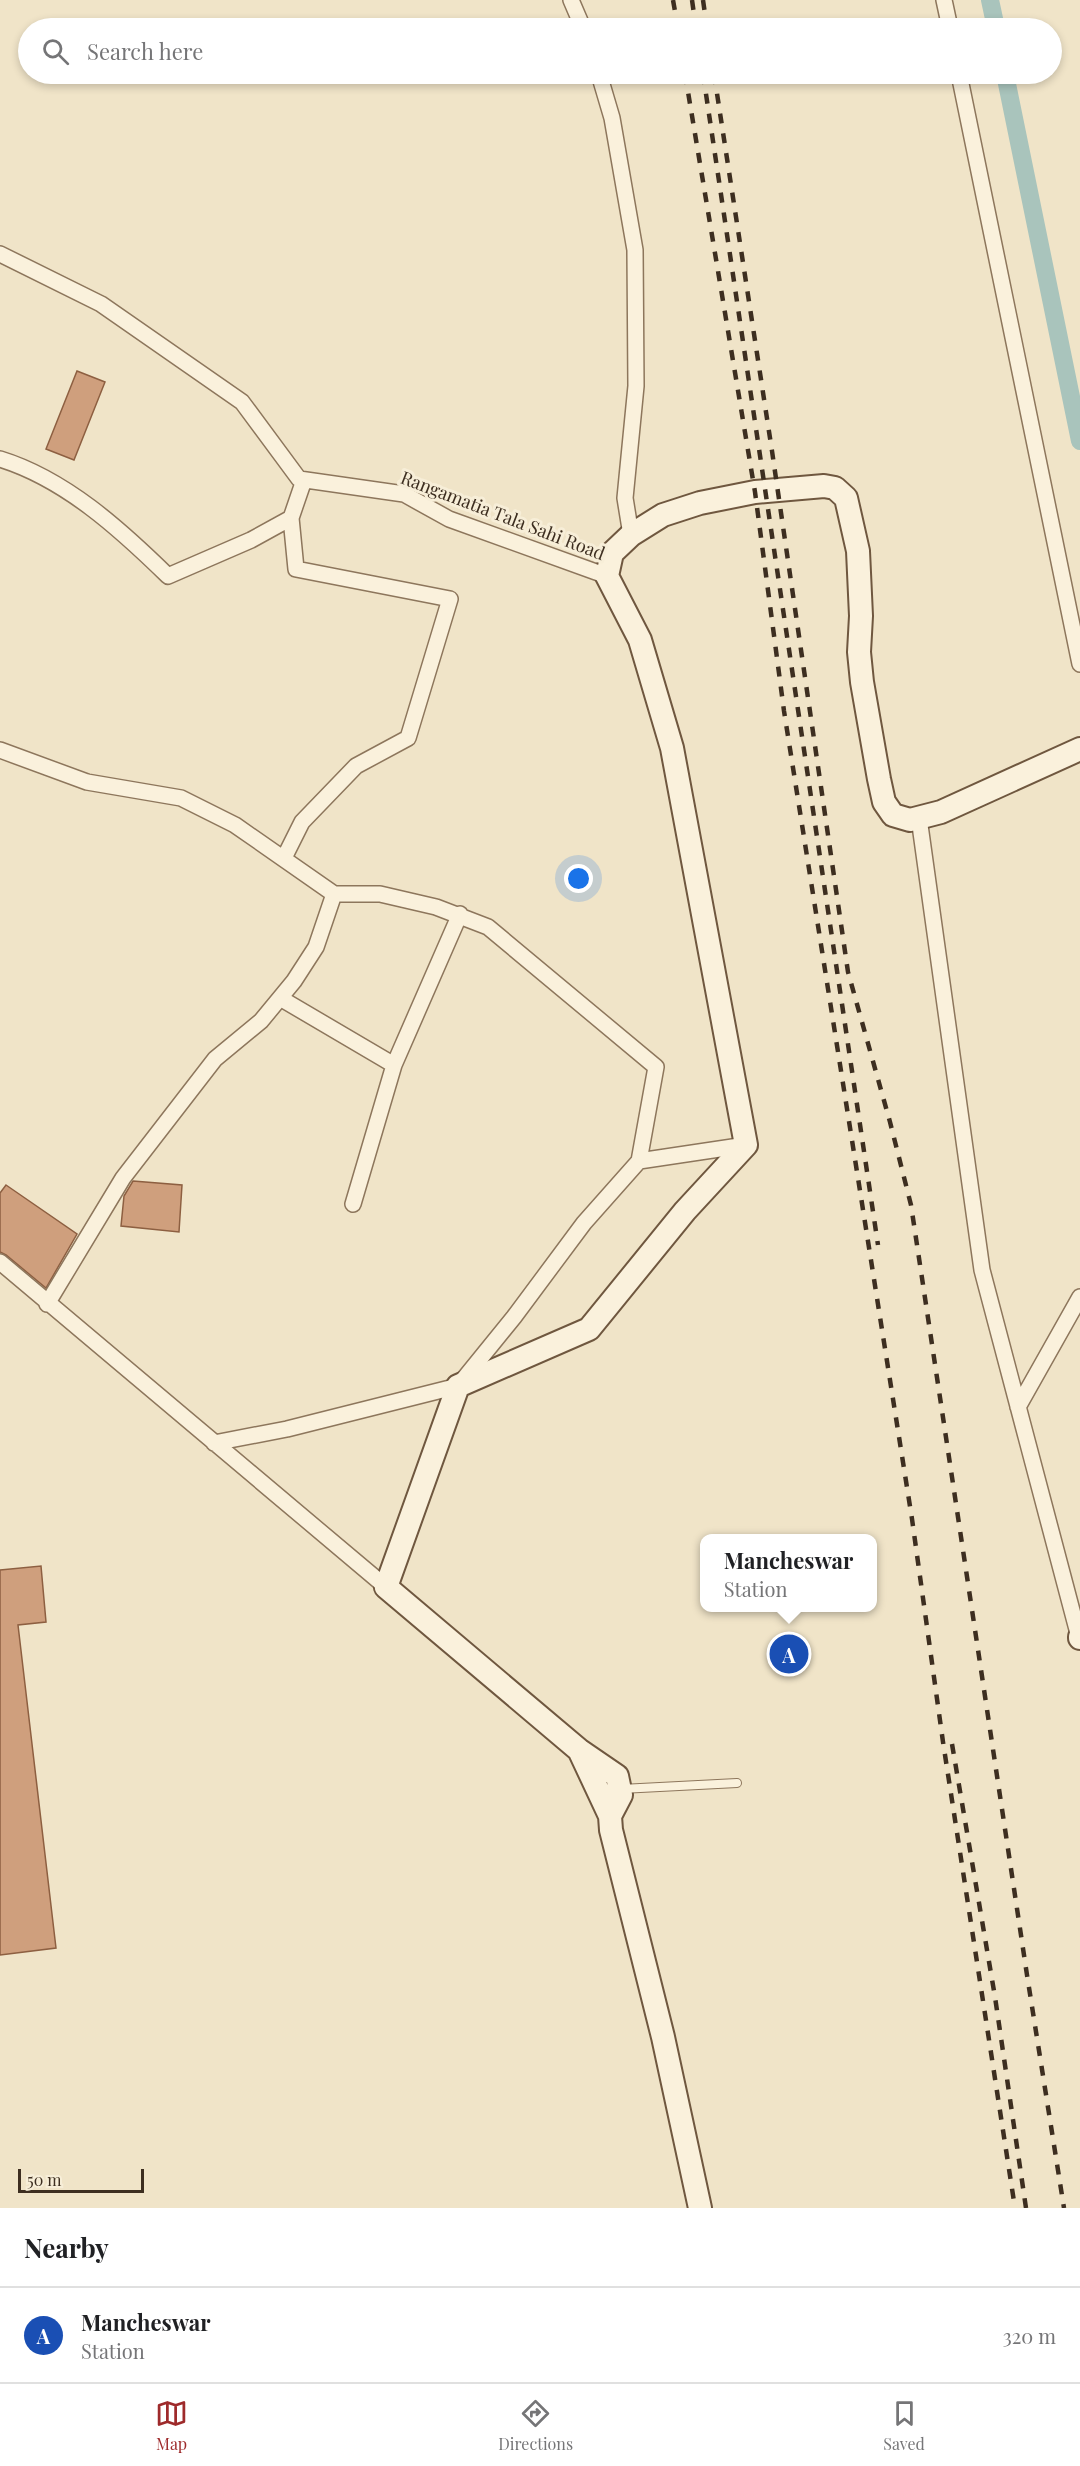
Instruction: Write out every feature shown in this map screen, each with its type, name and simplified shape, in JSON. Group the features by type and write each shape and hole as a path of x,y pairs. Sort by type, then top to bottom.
{"street":[{"path":"571,0 579,18"},
{"path":"944,0 948,18"},
{"path":"602,84 614,129 635,250 636,386 625,498 631,535"},
{"path":"961,84 1080,664"},
{"path":"0,254 101,304 242,402 299,479 304,480 291,518 296,569 450,599 408,738 356,766 302,822 284,858"},
{"path":"0,459 15,464 60,487 128,537 168,576 251,540 291,518"},
{"name":"Rangamatia Tala Sahi Road","path":"304,480 404,494 449,519 607,576"},
{"path":"746,1145 672,748 640,640 607,576 612,553 631,535 663,515 700,503 755,492 824,486 836,488 846,498 858,551 861,616 859,652 862,682 884,802 893,815 910,820 940,812 1080,749"},
{"path":"0,750 87,782 182,798 235,825 334,894 380,894 460,914 488,927 656,1067 639,1161 584,1223 514,1317 458,1386 386,1587"},
{"path":"919,818 982,1270 1080,1638"},
{"path":"47,1304 123,1178 215,1059 261,1021 316,947 334,894"},
{"path":"353,1204 394,1065 460,914"},
{"path":"280,998 394,1065"},
{"path":"639,1161 746,1145"},
{"path":"214,1443 287,1429 458,1386 589,1329 685,1211 746,1145"},
{"path":"0,1262 47,1304 579,1750 616,1776 621,1795 610,1816"},
{"path":"1018,1407 1080,1297"},
{"path":"579,1750 610,1816 611,1830 663,2037 700,2208"}],"lane":[{"path":"619,1789 737,1783"}],"building":[{"path":"77,371 105,382 74,460 46,449"},
{"path":"133,1181 182,1185 179,1232 121,1226 124,1196"},
{"path":"6,1185 77,1234 46,1288 0,1252 0,1193"},
{"path":"41,1566 46,1622 18,1625 56,1948 0,1955 0,1570"}],"waterway":[{"path":"990,0 994,18"},
{"path":"1007,84 1080,441"}],"railway":[{"path":"673,0 676,18"},
{"path":"692,0 695,18"},
{"path":"703,0 706,18"},
{"path":"687,84 755,492 784,711 912,1519 943,1742 1015,2208"},
{"path":"704,84 878,1245"},
{"path":"716,84 848,972 911,1205 1064,2208"},
{"path":"952,1744 995,1997 1026,2208"}],"place":[{"name":"Mancheswar","path":"789,1654"}]}
